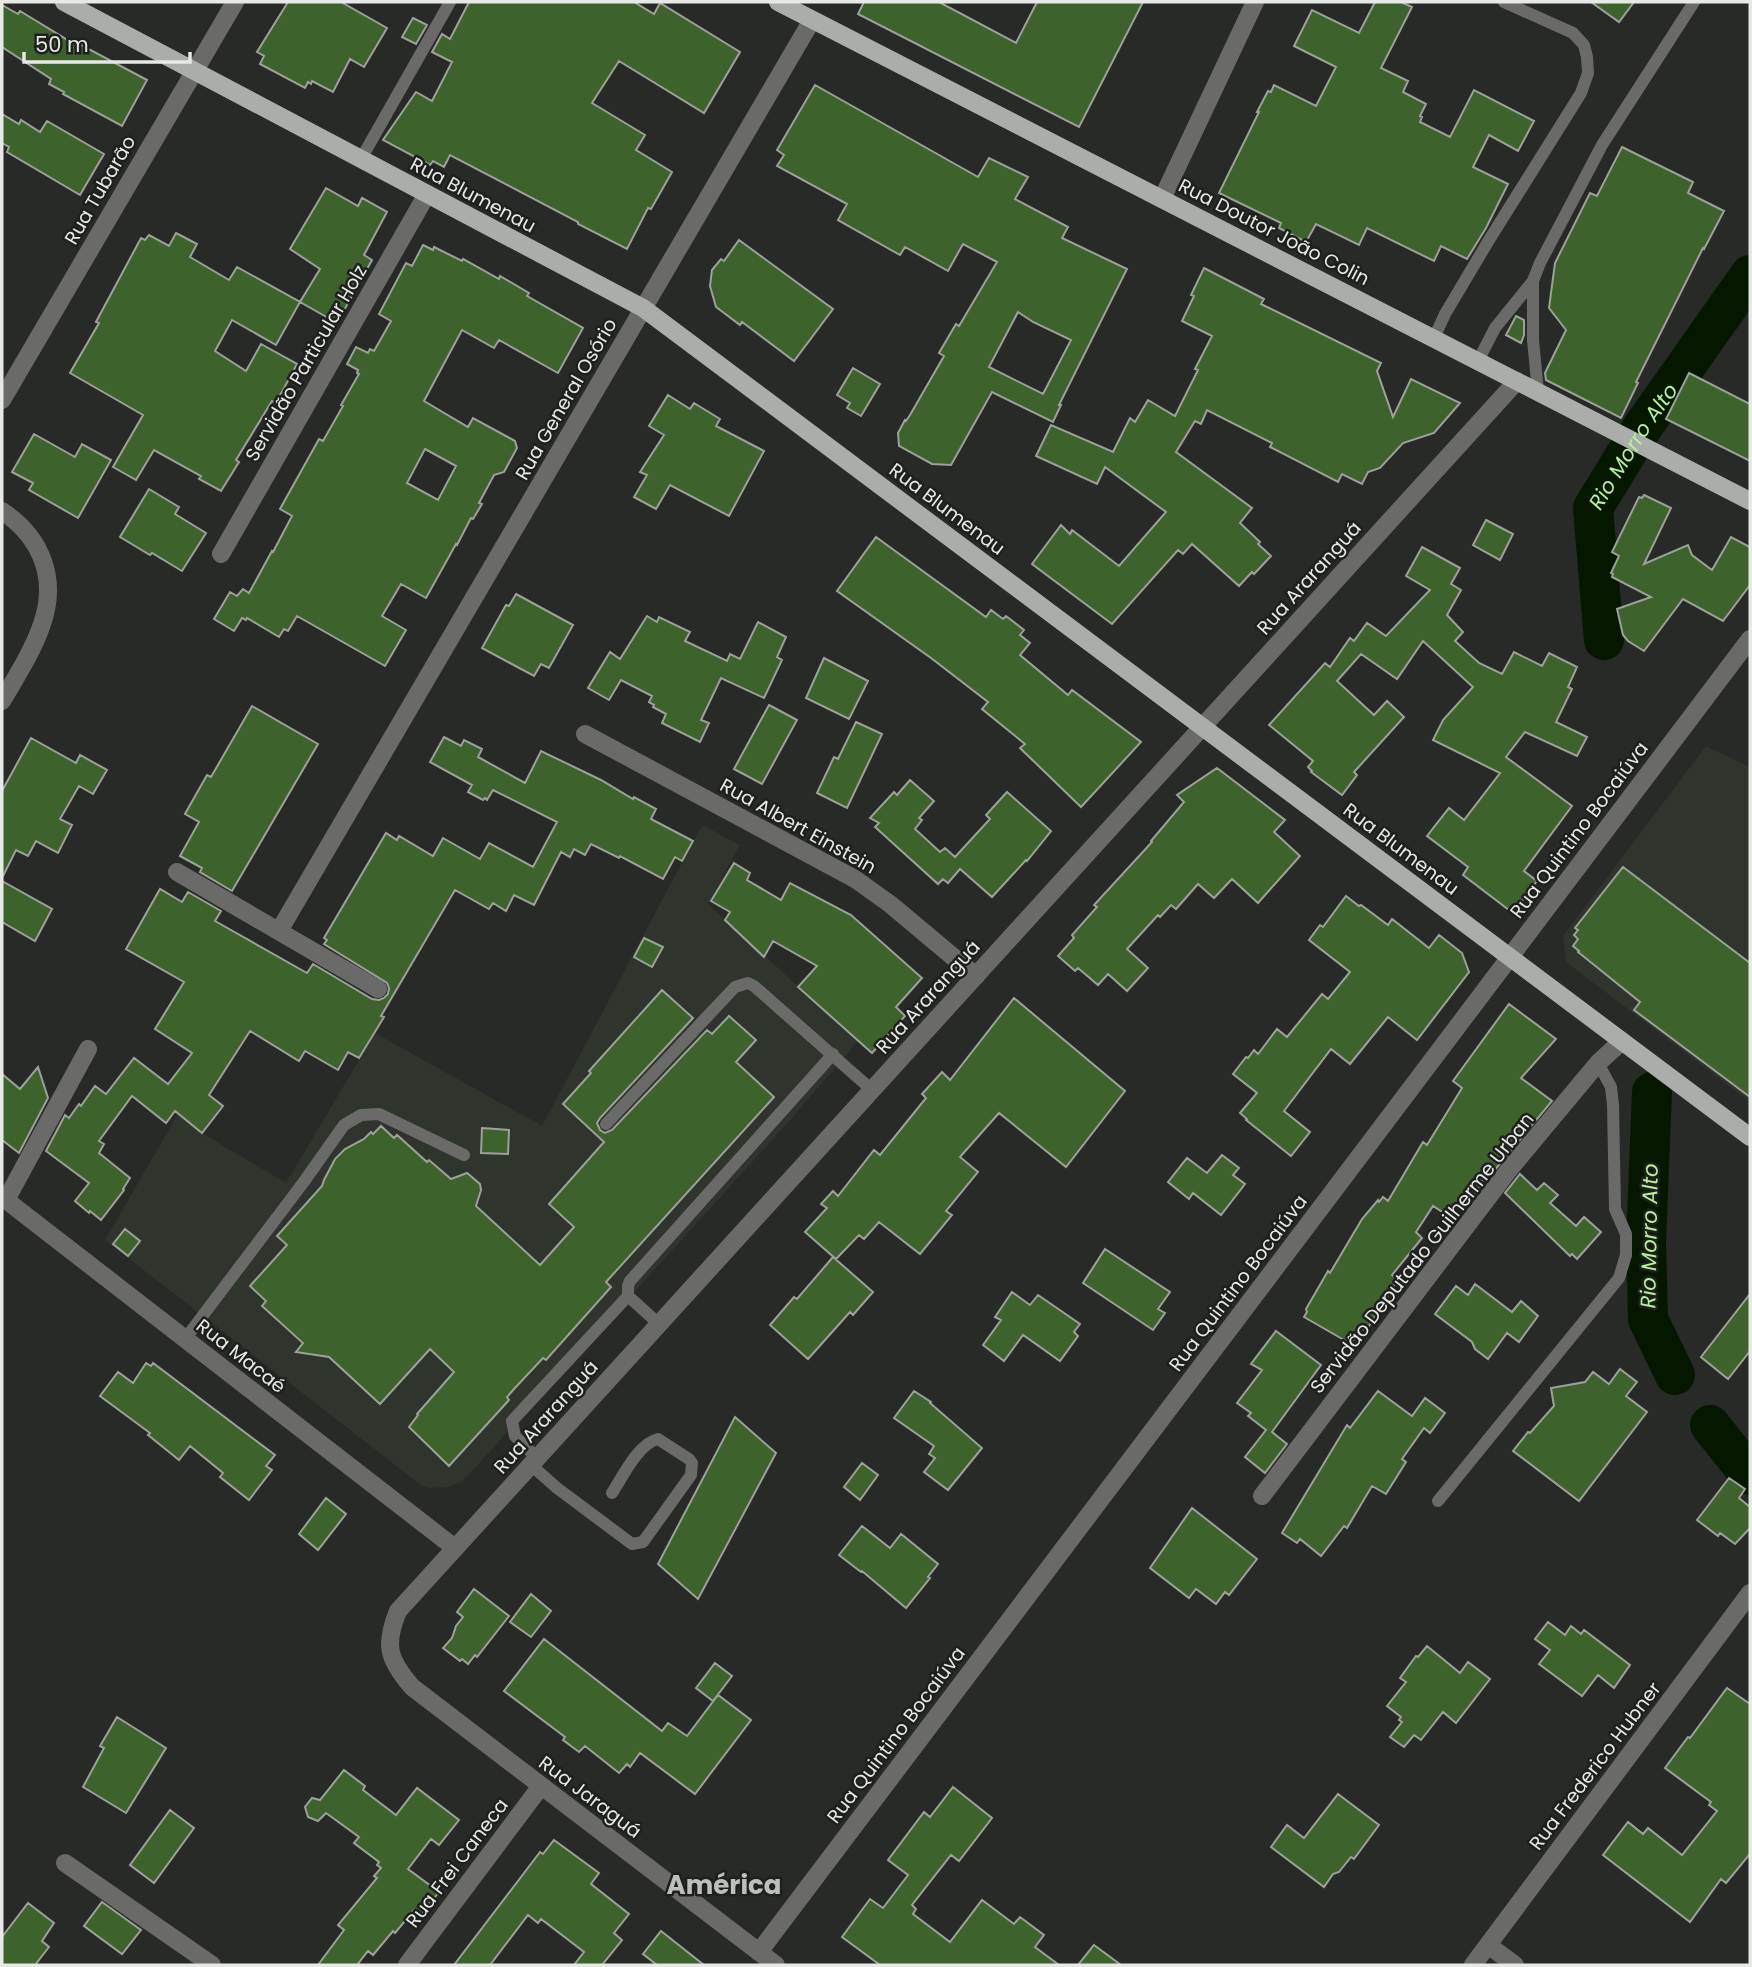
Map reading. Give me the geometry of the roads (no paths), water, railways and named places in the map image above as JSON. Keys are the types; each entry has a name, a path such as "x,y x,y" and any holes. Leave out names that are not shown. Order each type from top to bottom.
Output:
{"main road":[{"name":"Rua Blumenau","path":"64,2 643,309 1750,1137"},
{"name":"Rua Doutor João Colin","path":"778,2 1750,501"}],"street":[{"name":"Rua Tubarão","path":"2,400 235,2"},
{"path":"1162,199 1255,2"},
{"name":"Rua General Osório","path":"279,931 812,19"},
{"name":"Servidão Particular Holz","path":"221,554 427,194"},
{"name":"Rua Araranguá","path":"390,1652 390,1631 398,1611 1517,381"},
{"path":"2,511 14,519 34,541 44,562 49,593 43,624 2,701"},
{"name":"Rua Quintino Bocaiúva","path":"759,1952 1750,639"},
{"name":"Rua Albert Einstein","path":"585,734 855,878 976,976"},
{"path":"177,872 378,989"},
{"name":"Servidão Deputado Guilherme Urban","path":"1262,1496 1508,1171 1598,1063 1622,1041"},
{"path":"4,1199 88,1049"},
{"name":"Rua Macaé","path":"4,1199 454,1548"},
{"name":"Rua Frederico Hubner","path":"1473,1965 1750,1593"},
{"name":"Rua Jaraguá","path":"390,1652 398,1671 412,1687 776,1965"},
{"name":"Rua Frei Caneca","path":"407,1965 541,1786"},
{"path":"65,1863 212,1965"},
{"path":"1488,1945 1515,1965"}],"lane":[{"path":"361,159 450,2"},
{"path":"1434,338 1445,314 1489,240 1581,93 1588,73 1584,45 1573,33 1504,2"},
{"path":"1478,361 1495,328 1533,281 1602,145 1694,2"},
{"path":"1533,281 1533,340 1538,392"},
{"path":"606,1124 735,987 748,983 754,985 872,1090"},
{"path":"612,1493 644,1446 653,1440 658,1439 689,1459 692,1464 691,1475 642,1542 632,1544 557,1488 515,1436 512,1421 628,1296 630,1281 833,1054"},
{"path":"1438,1501 1619,1278 1626,1255 1626,1234 1615,1209 1611,1087 1598,1063"},
{"path":"185,1339 344,1125 361,1115 379,1114 464,1155"},
{"path":"628,1296 659,1324"}],"waterway":[{"name":"Rio Morro Alto","path":"1604,640 1593,508 1642,428 1750,275"},
{"name":"Rio Morro Alto","path":"1652,1092 1646,1242 1648,1319 1675,1375"},
{"name":"Rio Morro Alto","path":"1710,1425 1750,1475"}],"district":[{"name":"América","path":"724,1885"}]}
